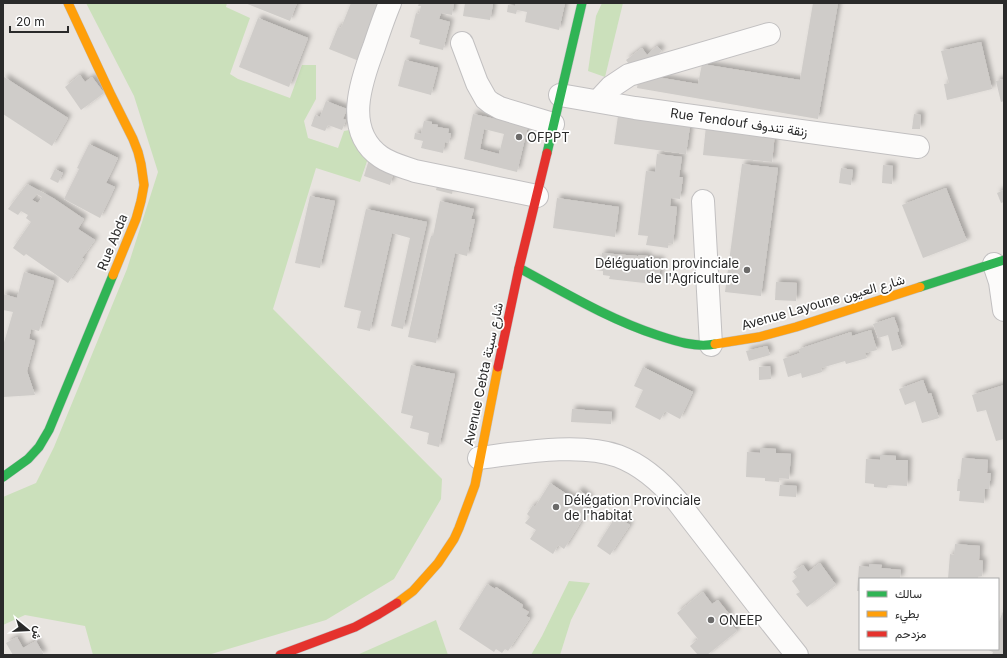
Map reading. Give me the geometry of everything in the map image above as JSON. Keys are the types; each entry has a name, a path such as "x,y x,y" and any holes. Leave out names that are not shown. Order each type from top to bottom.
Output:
{"street":[{"name":"Rue Abda","path":"3,477 28,459 39,447 49,430 136,219 144,185 141,164 133,138 110,93 68,3"},
{"path":"390,3 361,83 359,98 359,121 361,130 368,145 381,157 398,166 537,196"},
{"name":"Avenue Cebta شارع سبتة","path":"280,655 355,627 402,600 438,563 459,528 475,485 519,268 582,3"},
{"path":"598,102 611,86 629,75 769,34"},
{"path":"462,43 477,83 486,99 500,108 553,124"},
{"name":"Rue Tendouf زنقة تندوف","path":"560,95 635,108 918,147"},
{"path":"703,201 711,345"},
{"path":"999,262 1004,310"},
{"name":"Avenue Layoune شارع العيون","path":"519,268 604,314 641,330 674,341 699,345 711,345 752,338 796,327 999,262"},
{"path":"480,458 538,451 599,451 628,460 641,468 668,490 798,655"}],"green space":[{"path":"86,3 227,3 226,7 250,18 230,74 238,79 290,98 302,65 316,65 316,99 304,121 308,138 338,148 344,131 350,130 369,155 360,182 316,168 273,309 442,479 441,499 394,579 326,620 208,655 93,655 85,626 25,615 3,625 3,497 36,483 54,447 127,269 158,172 134,96"},
{"path":"602,3 623,3 605,77 588,71 596,16"},
{"path":"569,581 590,583 571,620 560,655 531,655 542,636"},
{"path":"436,620 448,655 357,655"}],"building":[{"path":"245,3 297,3 290,21"},
{"path":"351,3 378,3 373,16 377,17 359,61 329,49 338,27 341,28"},
{"path":"419,3 454,3 452,15 441,13 439,19 450,22 443,50 419,44 420,40 410,37 416,13 419,14 421,6 418,6"},
{"path":"465,3 493,4 490,20 463,16"},
{"path":"516,3 565,3 559,30 525,22 527,12 517,10 516,14 507,12 508,5 515,6"},
{"path":"813,3 838,3 818,119 637,88 639,74 698,84 702,64 800,80"},
{"path":"258,18 308,38 289,87 239,67"},
{"path":"981,42 992,89 947,100 944,84 949,83 941,51"},
{"path":"657,46 662,51 635,72 626,60 642,48 647,55"},
{"path":"405,60 438,68 431,95 398,86"},
{"path":"80,75 85,82 92,77 104,93 81,110 65,87"},
{"path":"4,77 68,118 52,146 3,114"},
{"path":"1004,79 1004,101 1001,102 996,81"},
{"path":"326,101 347,109 343,119 346,120 342,130 328,125 325,131 311,126 315,115 320,117"},
{"path":"473,114 528,126 517,172 464,159","holes":["484,129 504,134 499,154 480,149"]},
{"path":"914,114 921,115 920,129 912,129"},
{"path":"618,116 690,126 686,154 614,144"},
{"path":"424,121 432,122 432,124 438,125 437,127 449,129 448,133 451,133 449,143 445,142 443,153 421,148 423,141 414,139 415,133 421,134"},
{"path":"706,126 775,133 772,162 703,155"},
{"path":"89,144 118,158 106,183 115,187 100,218 64,199 79,169 77,168"},
{"path":"657,154 682,157 679,177 683,177 680,199 671,198 670,206 677,207 673,244 668,243 668,248 646,245 648,236 638,235 646,171 655,172"},
{"path":"369,160 395,168 390,185 364,176"},
{"path":"742,164 778,168 761,296 725,292"},
{"path":"883,165 893,166 892,184 882,183"},
{"path":"841,168 853,170 851,185 839,183"},
{"path":"55,169 63,173 58,183 50,179"},
{"path":"439,178 455,182 452,194 436,190"},
{"path":"27,184 53,198 84,219 78,229 95,240 82,258 84,259 68,283 26,254 24,256 13,248 31,222 26,218 28,215 21,211 18,215 8,209","holes":["37,194 42,197 38,203 32,200"]},
{"path":"946,188 967,241 923,258 902,205"},
{"path":"1004,190 1004,202 1001,203 997,193"},
{"path":"310,196 335,201 320,268 295,263"},
{"path":"557,198 619,207 615,237 553,228"},
{"path":"440,201 474,209 471,219 475,219 467,256 455,253 436,343 408,337 428,247 431,236 433,236"},
{"path":"366,209 427,222 403,329 391,326 410,238 392,233 370,331 357,328 361,311 344,307"},
{"path":"602,253 648,256 648,259 661,260 659,282 654,282 653,284 609,279 610,276 603,275 603,271 596,270 597,259 601,260"},
{"path":"24,272 54,281 39,331 31,329 29,339 35,341 27,371 35,395 3,397 3,346 13,312 3,310 3,294 17,298"},
{"path":"776,282 797,283 796,301 775,300"},
{"path":"894,317 899,331 897,332 902,348 892,351 888,335 878,338 873,324"},
{"path":"871,330 877,350 865,353 867,358 846,364 845,361 821,368 822,372 802,378 801,373 788,377 783,359 800,353 799,349 851,332 852,336"},
{"path":"767,346 770,355 749,361 746,351"},
{"path":"411,365 455,374 439,447 427,444 429,433 410,428 413,416 401,413"},
{"path":"770,366 771,379 759,380 759,367"},
{"path":"643,367 693,392 680,419 665,411 660,420 635,407 643,390 634,386"},
{"path":"923,380 928,394 931,393 939,418 922,423 915,401 905,405 899,389"},
{"path":"1004,385 1004,439 996,441 986,410 977,412 972,395"},
{"path":"572,409 612,412 611,424 571,422"},
{"path":"760,448 776,449 776,453 791,454 789,479 779,478 779,482 765,481 765,478 746,477 747,452 760,453"},
{"path":"880,455 896,456 896,460 908,460 907,486 888,485 887,488 874,487 874,484 865,483 866,459 880,460"},
{"path":"962,458 988,460 987,473 991,473 989,489 985,489 984,503 959,501 960,491 957,491"},
{"path":"550,483 574,499 579,490 590,498 585,507 589,509 564,549 558,545 553,554 530,539 536,530 525,523 530,517 527,514 533,505 535,507"},
{"path":"780,485 797,486 796,497 779,496"},
{"path":"616,516 630,525 610,555 597,546"},
{"path":"955,544 980,546 979,560 983,561 982,576 978,576 978,578 948,578 950,554 954,555"},
{"path":"820,563 836,585 807,607 796,594 800,592 792,581 797,577 793,572 803,565 808,572"},
{"path":"869,564 882,565 881,568 901,570 900,578 859,578 859,591 857,591 859,566 869,567"},
{"path":"487,584 495,589 496,587 523,605 522,608 529,612 526,616 530,618 508,651 505,649 502,653 496,649 494,652 459,629"},
{"path":"703,592 712,604 718,600 730,615 727,618 737,631 707,655 698,655 690,646 698,639 677,613"},
{"path":"1004,609 1004,655 992,655 993,652 988,650 999,650 999,622"},
{"path":"17,637 23,648 36,641 44,655 13,655 6,643"}],"traffic: fast":[{"path":"547,153 582,3"},
{"path":"920,287 1004,260"},
{"path":"519,268 586,304 639,329 678,342 700,345 715,344"},
{"path":"3,477 28,459 39,447 49,430 113,275"}],"traffic: slow":[{"path":"68,3 133,139 141,164 144,185 141,201 136,219 113,275"},
{"path":"715,344 759,337 796,327 920,287"},
{"path":"397,603 413,591 438,563 454,539 459,528 475,485 498,367"}],"traffic: jam":[{"path":"498,367 519,268 547,153"},
{"path":"280,655 355,627 397,603"}],"place":[{"name":"OFPPT","path":"519,137"},
{"name":"Déléguation provinciale de l'Agriculture","path":"747,270"},
{"name":"Délégation Provinciale de l'habitat","path":"556,507"},
{"name":"ONEEP","path":"711,620"}]}
